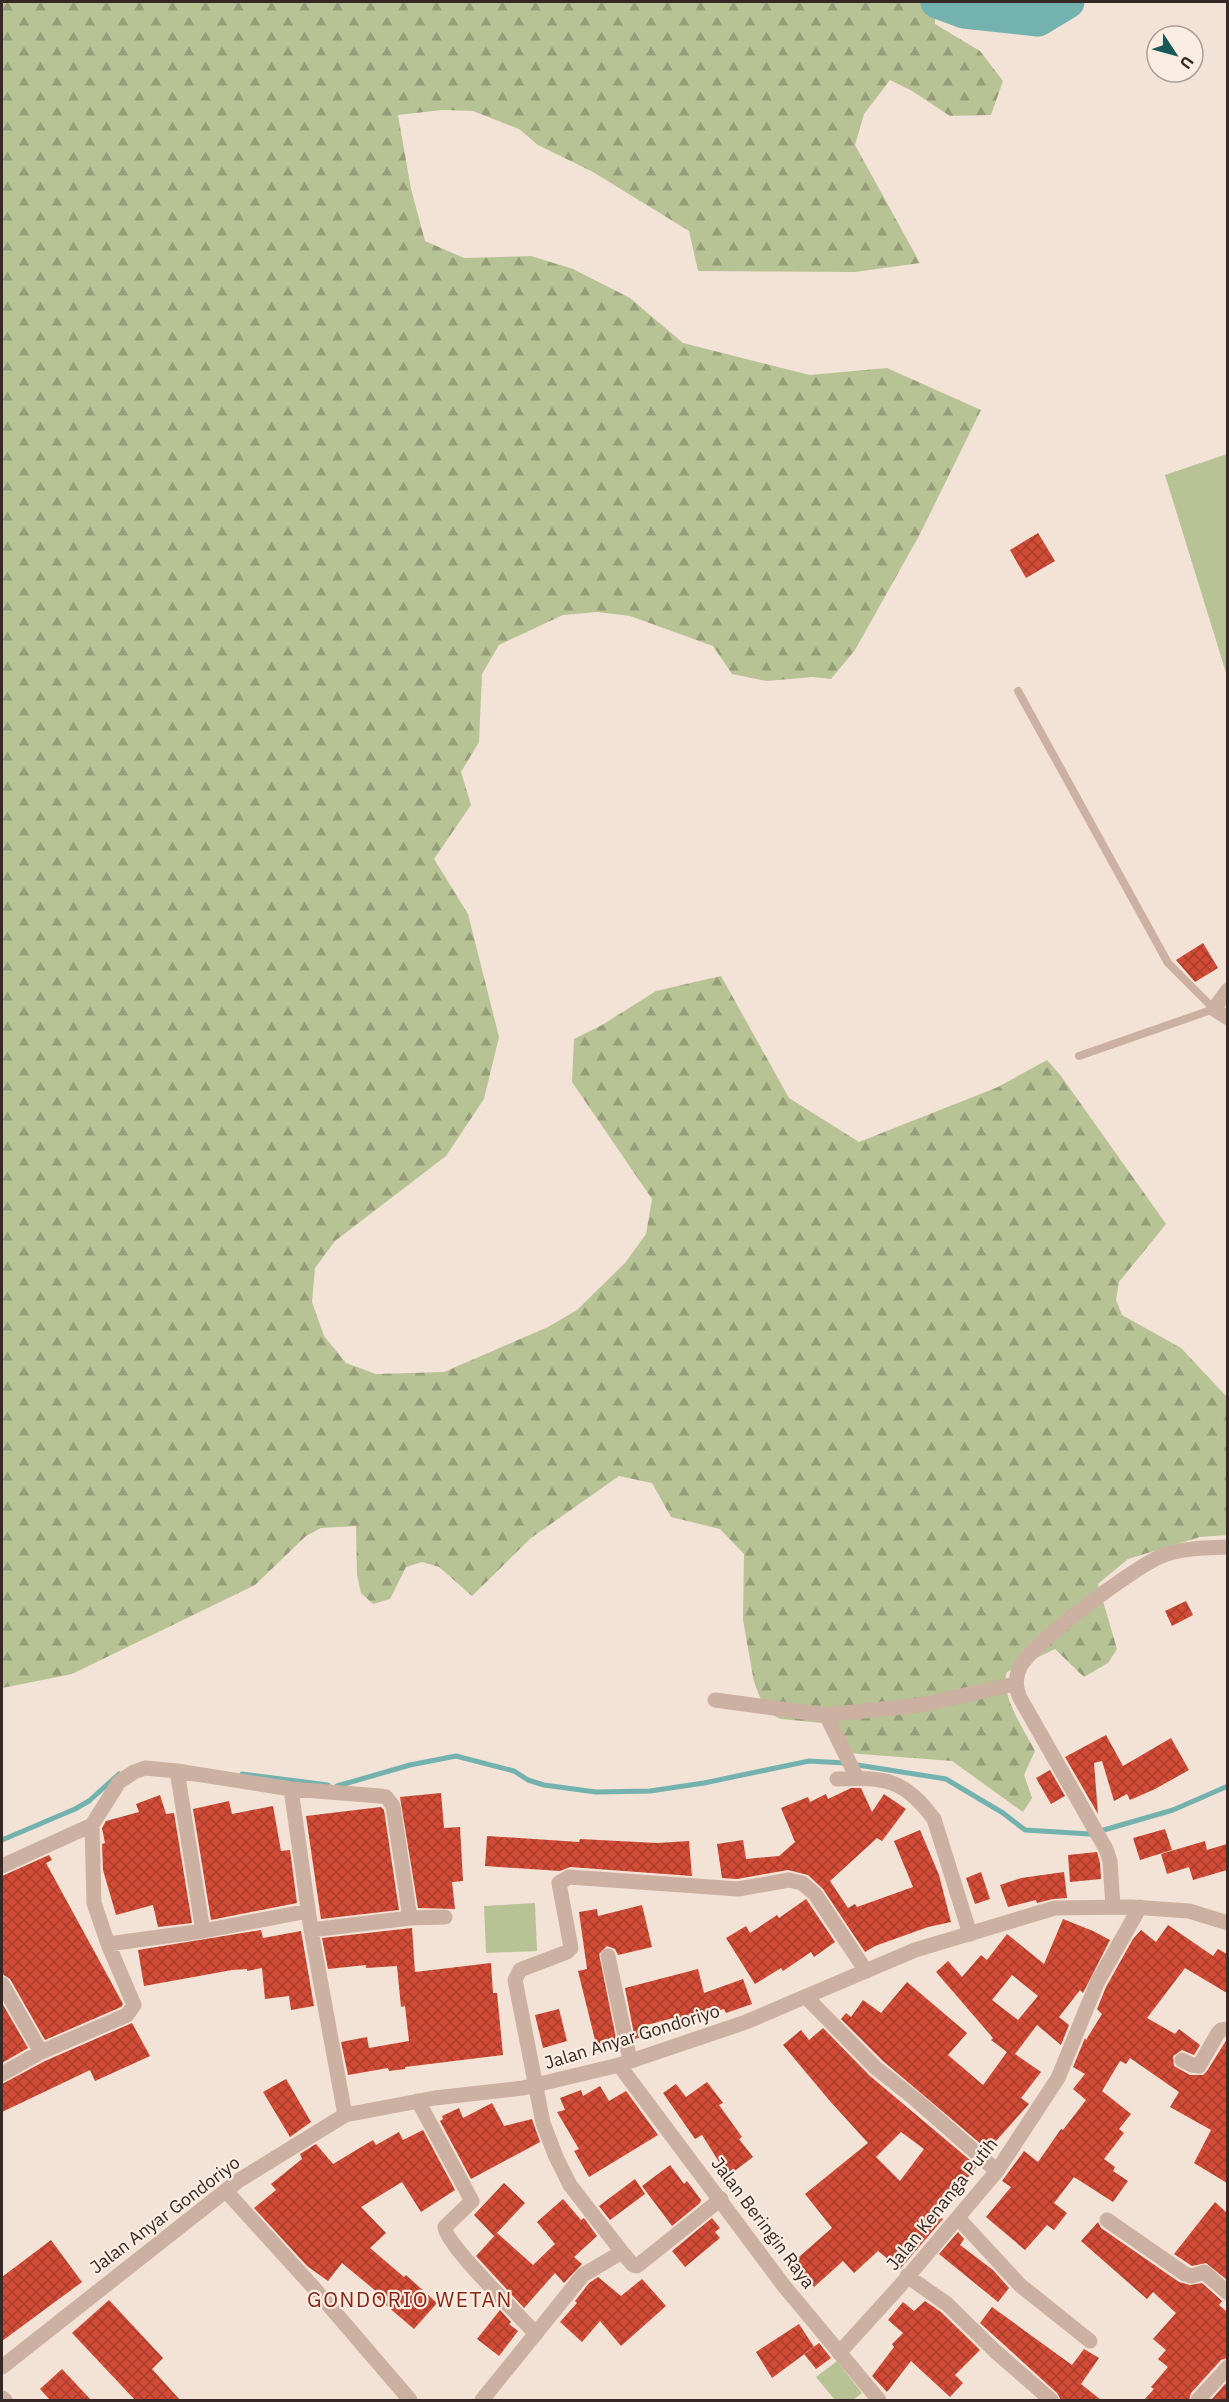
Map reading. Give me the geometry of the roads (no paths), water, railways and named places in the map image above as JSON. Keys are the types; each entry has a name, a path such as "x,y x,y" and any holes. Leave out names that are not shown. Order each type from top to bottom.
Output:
{"street":[{"path":"1227,990 1214,1009 1227,1018"},
{"path":"1113,1907 1110,1861 1106,1849 1020,1698 1015,1683 1020,1666 1036,1647 1138,1569 1163,1555 1227,1546"},
{"path":"715,1700 826,1715 920,1705 1015,1683"},
{"path":"826,1715 856,1774"},
{"path":"2,1866 92,1825 119,1782 134,1772 145,1768 177,1771 291,1789 380,1797 391,1801 410,1918"},
{"path":"177,1771 203,1931"},
{"path":"837,1779 856,1774 884,1779 911,1792 934,1819 970,1934"},
{"path":"291,1789 308,1911 345,2115"},
{"path":"2,2074 40,2052 127,2015 131,2011 133,2002 108,1944 94,1903 92,1825"},
{"path":"721,2199 642,2265 633,2265 570,2185 543,2123 515,1980 520,1970 567,1952 571,1948 559,1883 569,1877 738,1889 789,1880 802,1883 815,1894 866,1971"},
{"name":"Jalan Anyar Gondoriyo","path":"2,2367 225,2191 325,2125 345,2115 418,2101 535,2085 625,2062 746,2022 915,1950 1055,1908 1140,1907 1189,1911 1227,1923"},
{"name":"Jalan Kenanga Putih","path":"839,2353 997,2171 1058,2078 1097,1983 1140,1907"},
{"path":"108,1944 203,1931 308,1911"},
{"path":"311,1929 410,1918 446,1917"},
{"path":"608,1956 625,2062"},
{"path":"2,1984 40,2052"},
{"path":"806,1997 876,2068 997,2171"},
{"path":"1182,2060 1199,2066 1218,2033 1227,2029"},
{"name":"Jalan Beringin Raya","path":"625,2062 784,2286 879,2400"},
{"path":"418,2101 472,2201 445,2227 445,2232 461,2254 536,2334"},
{"path":"225,2191 314,2288 410,2400"},
{"path":"958,2218 1020,2285 1090,2341"},
{"path":"1107,2220 1185,2274 1192,2276 1204,2272 1227,2293"},
{"path":"482,2400 583,2275 622,2252"},
{"path":"907,2276 947,2304 995,2351 1051,2400"},
{"path":"1198,2400 1227,2367"}],"lane":[{"path":"1018,692 1168,963 1214,1009 1079,1056"}],"waterway":[{"path":"937,2 964,12 1038,20 1068,2"},
{"path":"337,1786 410,1765 456,1756 514,1771 528,1780 544,1785 596,1792 650,1791 704,1783 809,1761 845,1763 946,1779 1003,1813 1025,1830 1090,1834 1173,1810 1228,1786"},
{"path":"2,1840 75,1809 89,1801 119,1774"},
{"path":"242,1774 328,1785"}],"district":[{"name":"GONDORIO WETAN","path":"410,2300"}]}
